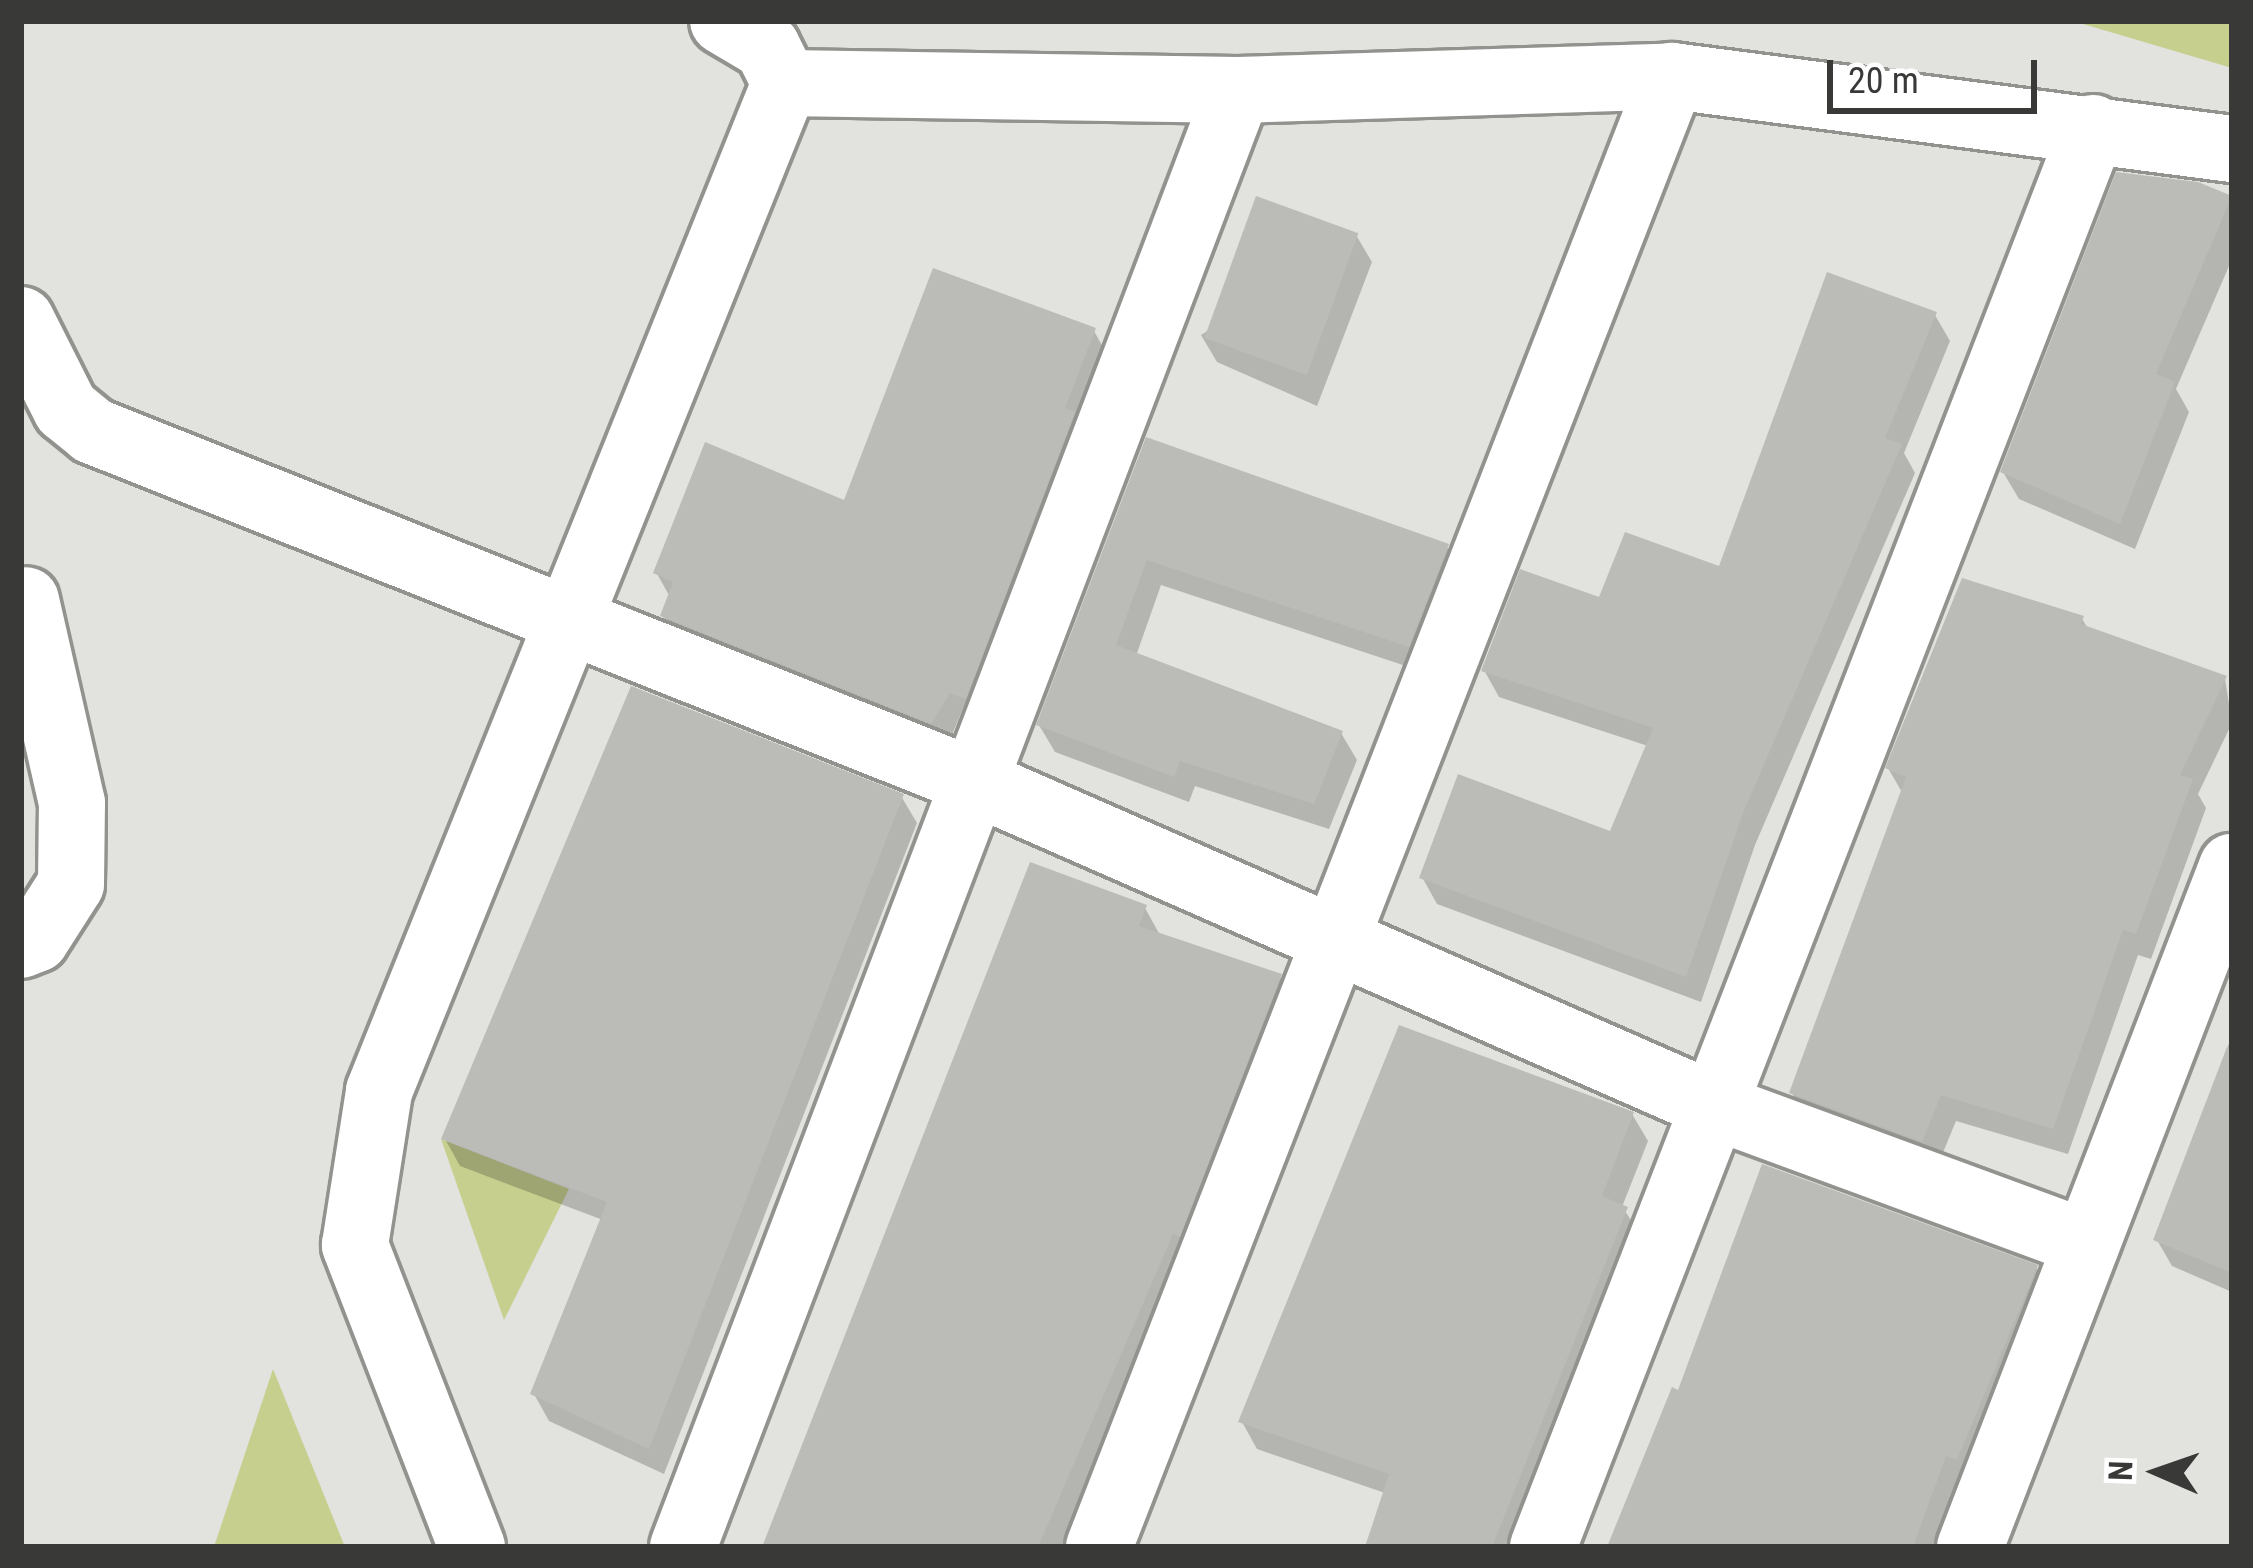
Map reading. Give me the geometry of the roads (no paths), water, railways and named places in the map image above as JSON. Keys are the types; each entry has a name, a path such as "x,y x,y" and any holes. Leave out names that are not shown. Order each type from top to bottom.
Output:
{"street":[{"path":"472,1547 355,1245 379,1090 575,618 785,83 767,47 723,21"},
{"path":"785,83 1238,90 1672,76 2232,149"},
{"path":"1100,1547 1672,76"},
{"path":"683,1547 1238,90"},
{"path":"1544,1547 2093,128"},
{"path":"21,320 66,409 94,431 575,618 975,782 1714,1106 2087,1244"},
{"path":"21,945 36,939 70,884 72,803 26,600"},
{"path":"1970,1547 2232,867"}]}
